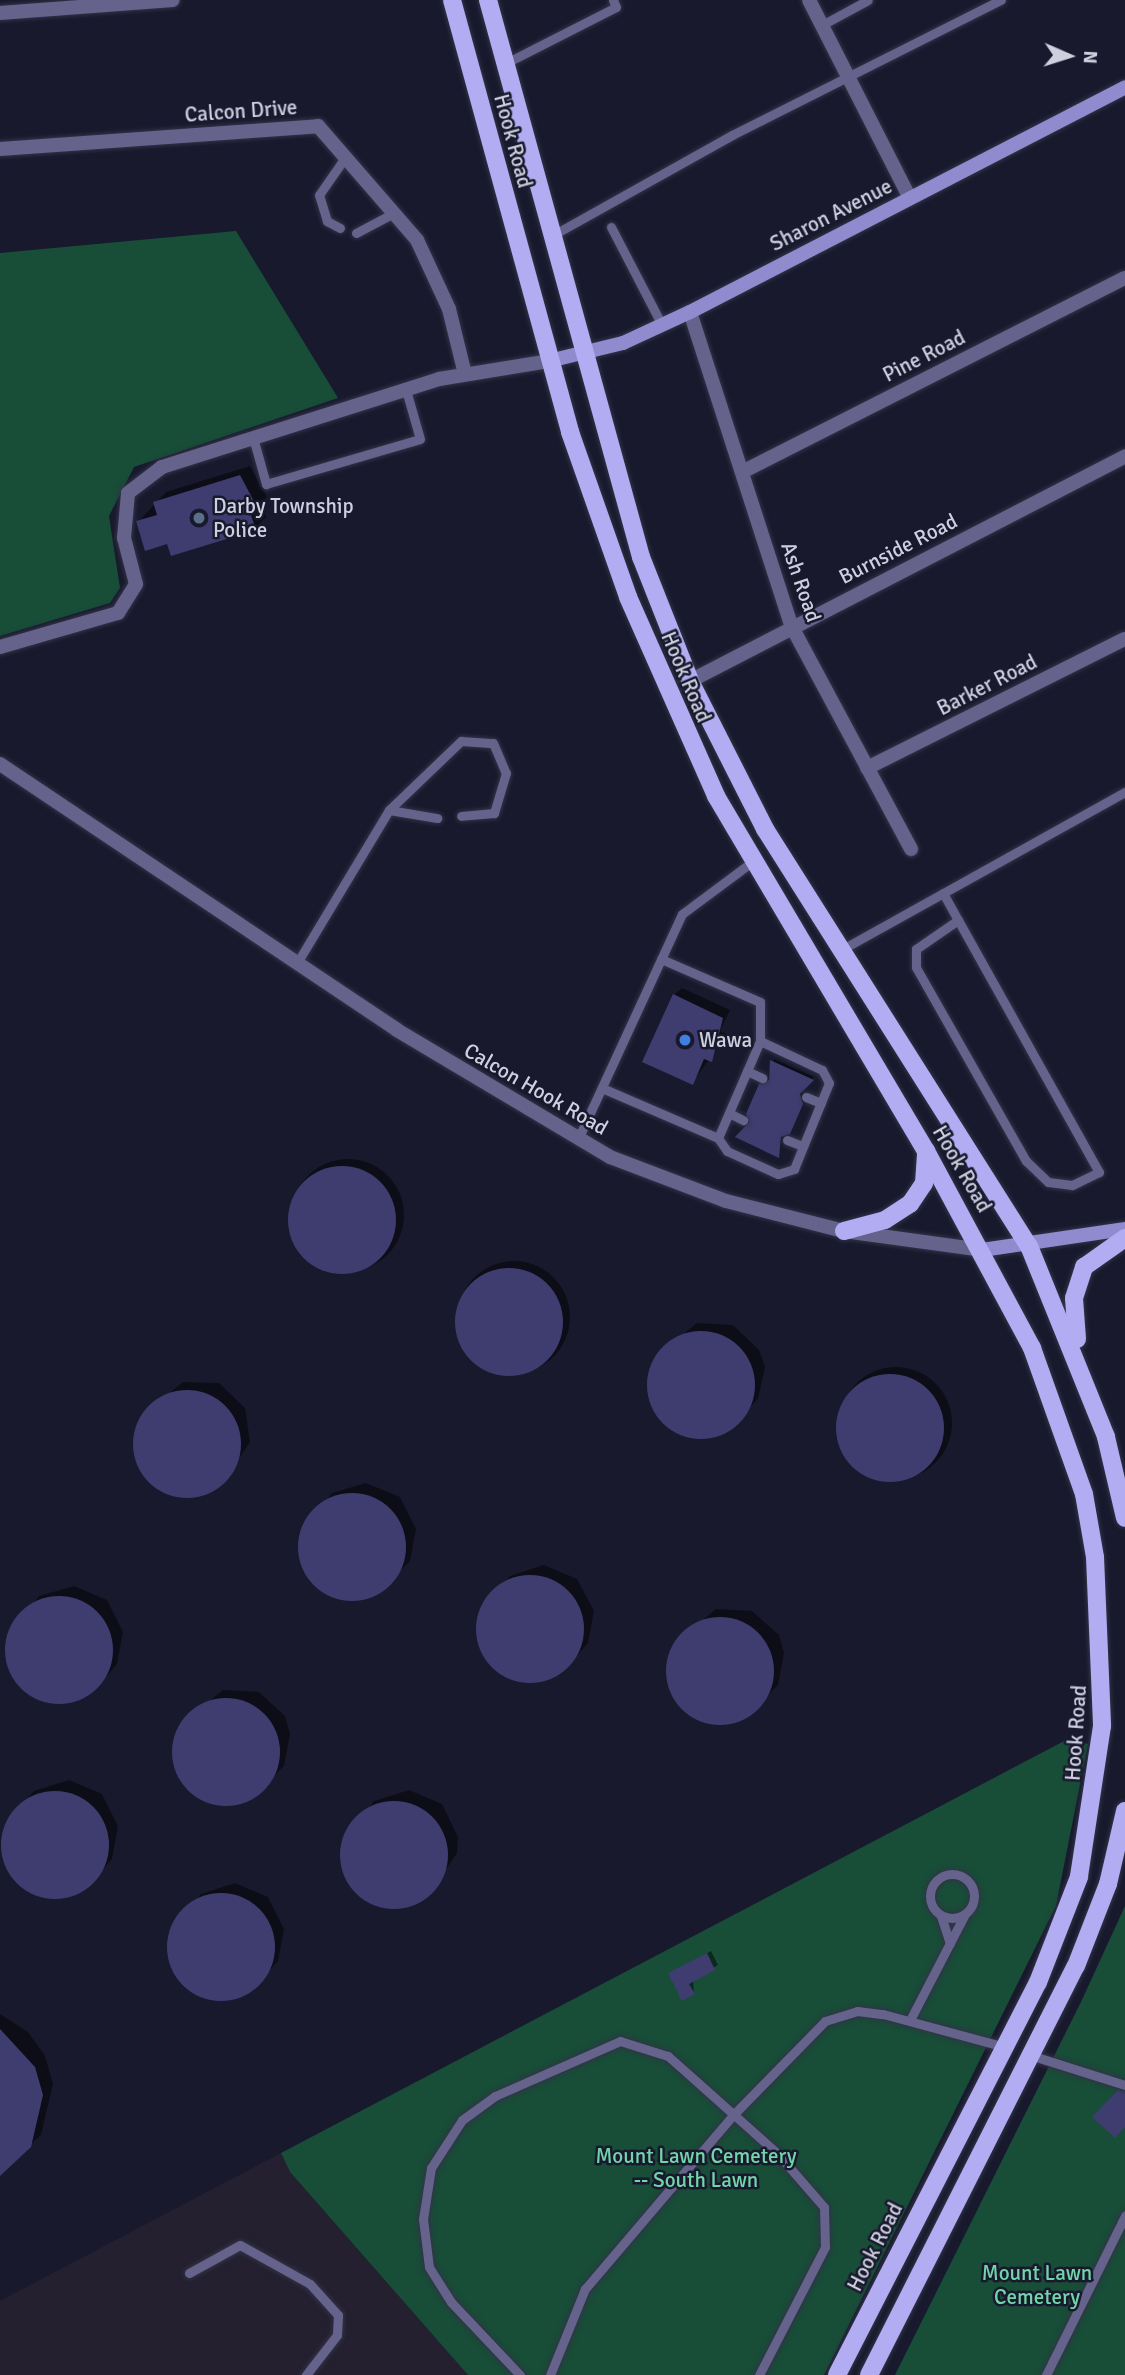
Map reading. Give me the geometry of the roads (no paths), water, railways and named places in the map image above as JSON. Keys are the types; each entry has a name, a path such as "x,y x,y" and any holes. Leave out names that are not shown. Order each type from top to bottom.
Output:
{"main road":[{"name":"Hook Road","path":"452,0 549,361 628,597 687,737 753,861 926,1151 982,1250 1032,1348 1071,1454 1095,1557 1102,1633 1102,1726 1079,1877 1060,1932 1005,2047 837,2375"},
{"name":"Hook Road","path":"488,0 588,353 640,557 690,681 738,782 839,951 1028,1246 1088,1387 1121,1482 1125,1518"},
{"path":"844,1231 885,1220 910,1204 924,1183 926,1151"},
{"path":"1088,1387 1076,1333 1077,1285 1100,1251 1125,1238"},
{"path":"869,2375 1090,1931 1123,1828 1125,1811"}],"street":[{"path":"0,13 173,0"},
{"path":"809,0 910,198"},
{"name":"Sharon Avenue","path":"549,361 588,353 663,325 1125,87"},
{"name":"Calcon Drive","path":"0,149 318,126 390,215 417,240 449,309 465,373"},
{"name":"Pine Road","path":"742,472 1125,278"},
{"name":"Ash Road","path":"690,312 792,627 911,849"},
{"path":"0,647 118,613 136,584 124,538 128,493 162,467 254,441 465,373 549,361"},
{"name":"Burnside Road","path":"690,681 1125,456"},
{"name":"Barker Road","path":"867,768 1125,639"},
{"name":"Calcon Hook Road","path":"0,764 297,963 578,1139 726,1201 844,1231 982,1250 1028,1246 1125,1229"}],"lane":[{"path":"506,63 616,7 613,0"},
{"path":"822,25 868,0"},
{"path":"555,234 732,135 850,79 1001,0"},
{"path":"340,228 327,221 319,195 344,159"},
{"path":"356,233 390,215"},
{"path":"611,227 663,325"},
{"path":"254,441 266,484 421,439 406,390"},
{"path":"297,963 389,810 461,741 493,743 506,774 494,813 461,816"},
{"path":"839,951 1125,792"},
{"path":"389,810 437,818"},
{"path":"578,1139 682,914 697,897 753,861"},
{"path":"943,893 958,920 1098,1172 1072,1185 1048,1182 1026,1161 916,967 916,949 958,920"},
{"path":"661,959 760,1002 760,1041 718,1138"},
{"path":"602,1088 718,1138 727,1151 778,1174 794,1168 829,1083 822,1070 760,1041"},
{"path":"747,1072 762,1078"},
{"path":"806,1097 821,1103"},
{"path":"729,1113 743,1120"},
{"path":"787,1140 803,1146"},
{"path":"910,2020 950,1944 965,1914 973,1888 950,1873 929,1893 941,1916 950,1944"},
{"path":"941,1916 965,1914"},
{"path":"550,2375 584,2289 734,2114 825,2021 857,2011 910,2020 1005,2047"},
{"path":"520,2375 451,2302 429,2267 423,2219 431,2168 462,2120 495,2096 620,2041 668,2056 819,2195 827,2222 825,2247 759,2375"},
{"path":"1030,2055 1125,2085"},
{"path":"1046,2375 1125,2216"},
{"path":"190,2273 240,2245 310,2284 331,2303 338,2325 327,2353 306,2375"}],"place":[{"name":"Darby Township Police","path":"199,518"},
{"name":"Wawa","path":"685,1040"}],"park label":[{"name":"Mount Lawn Cemetery -- South Lawn","path":"696,2168"},
{"name":"Mount Lawn Cemetery","path":"1037,2285"}]}
